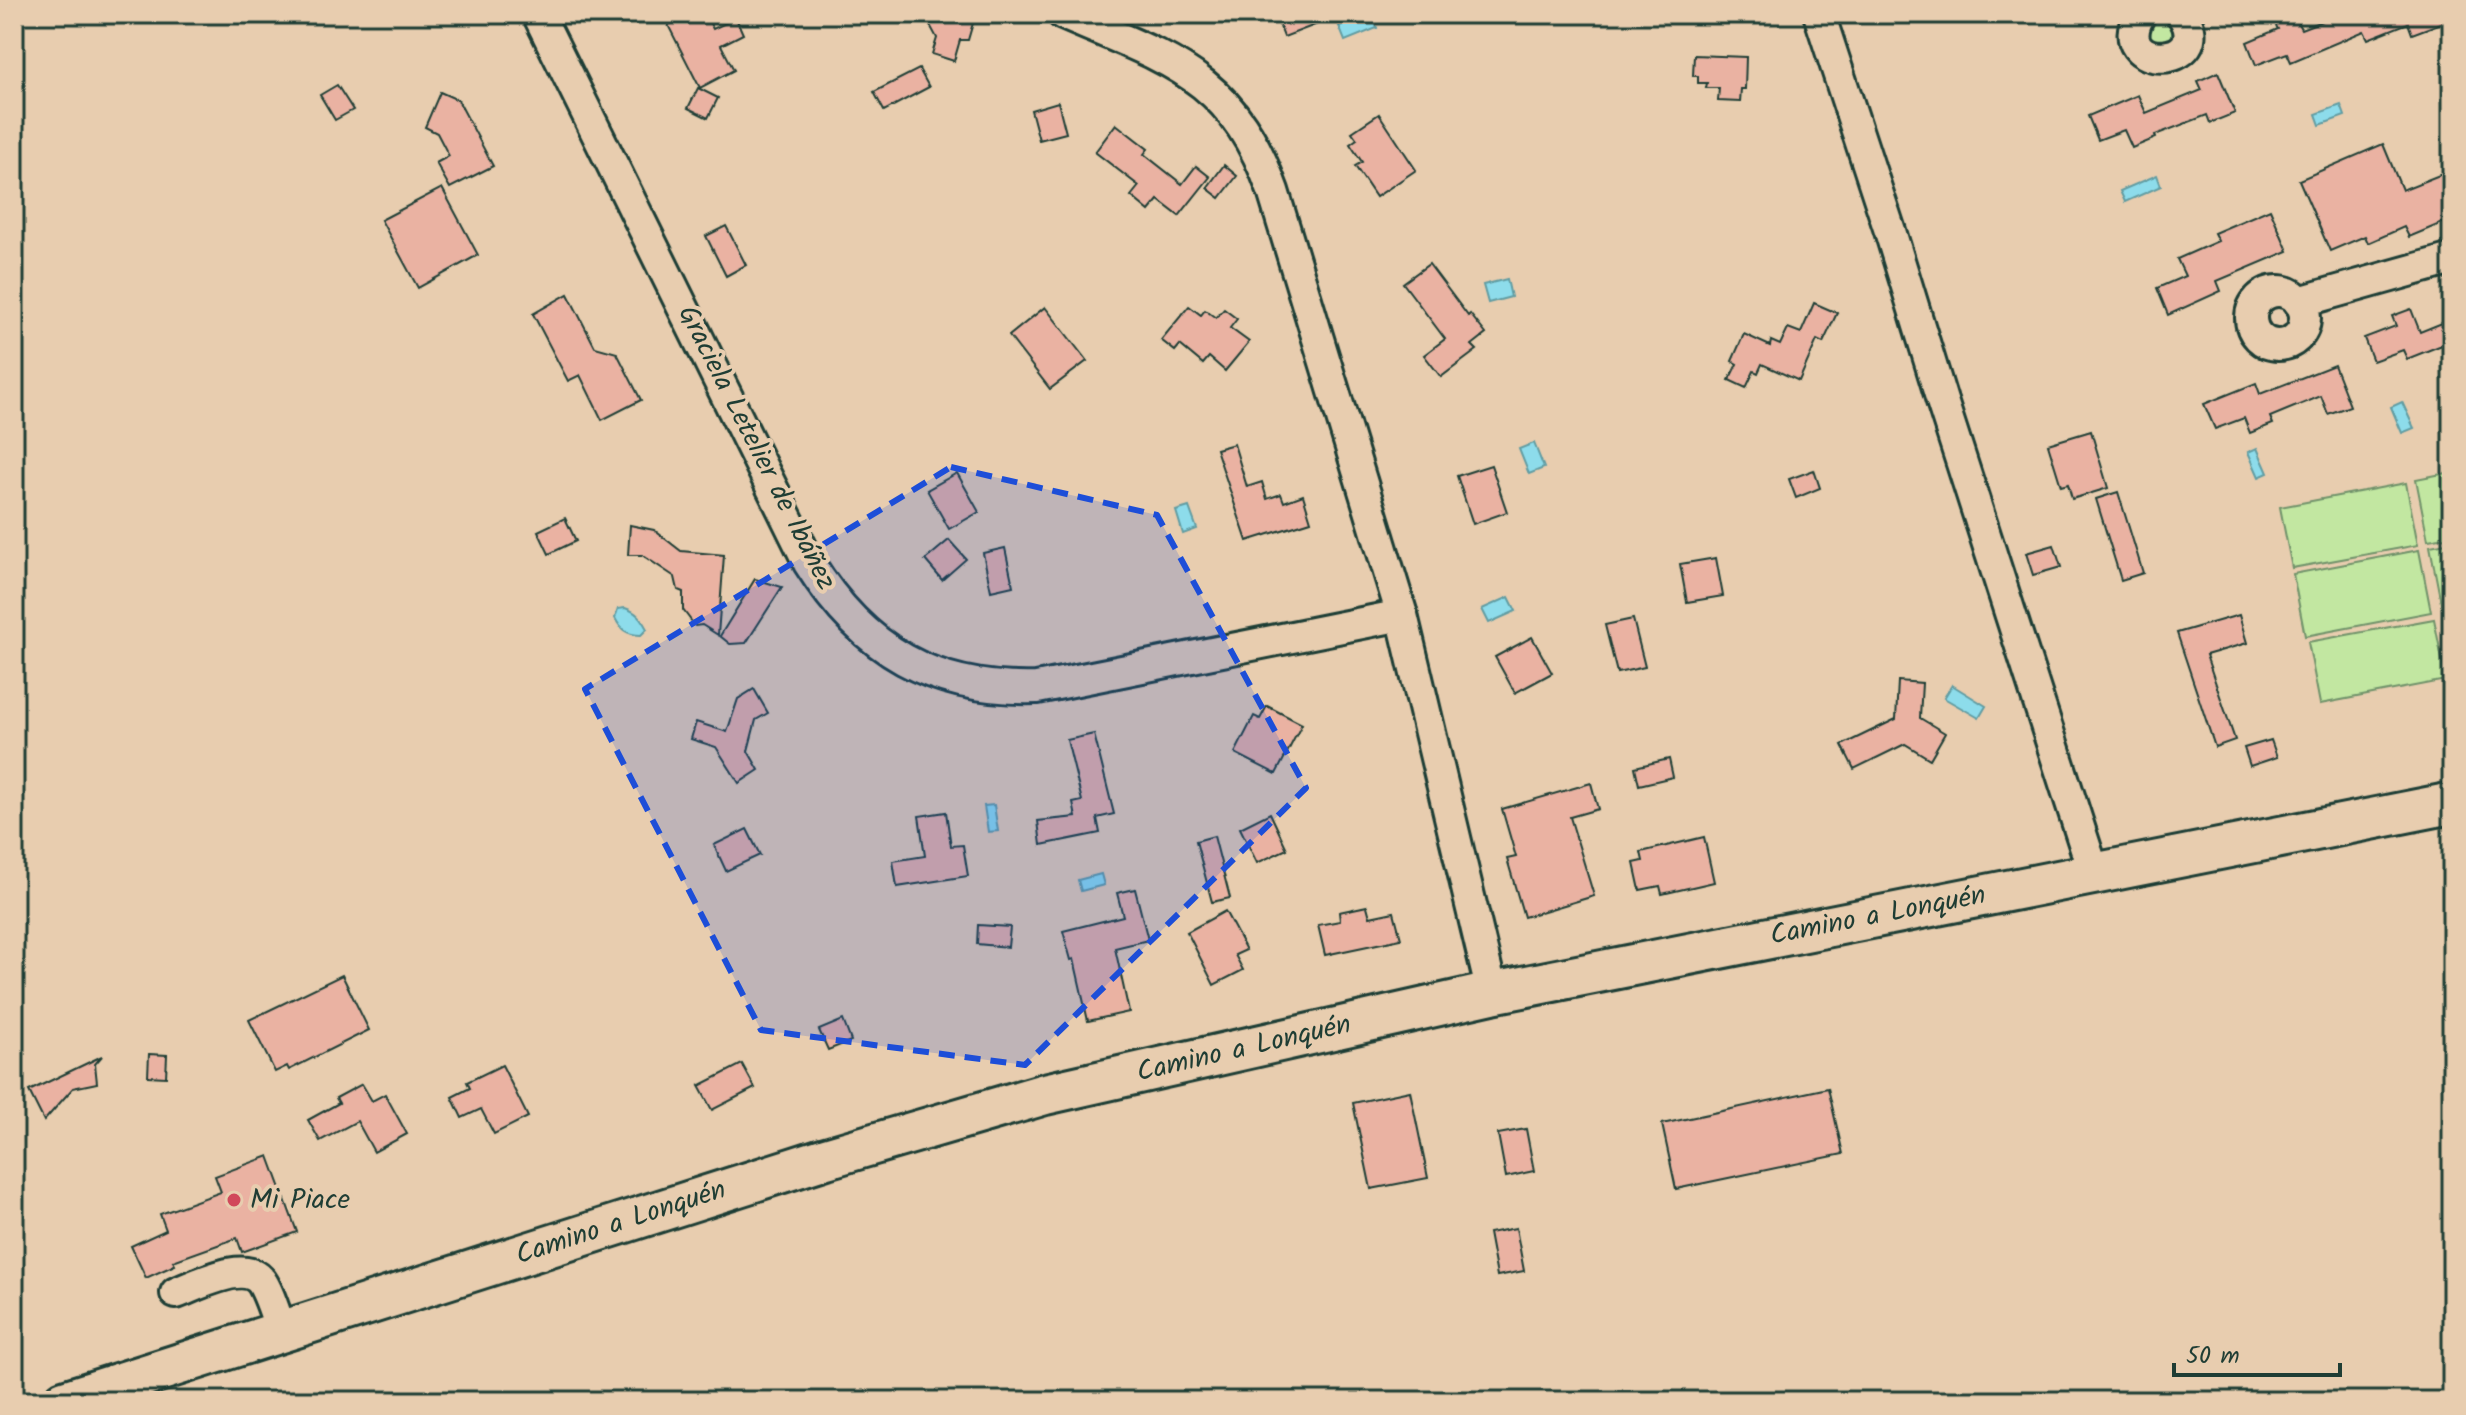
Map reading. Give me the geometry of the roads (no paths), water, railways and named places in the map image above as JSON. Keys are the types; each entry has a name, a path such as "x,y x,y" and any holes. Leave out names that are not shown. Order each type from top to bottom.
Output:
{"main road":[{"name":"Camino a Lonquén","path":"64,1401 826,1158 1045,1094 1492,993 2452,803"}],"street":[{"name":"Graciela Letelier de Ibáñez","path":"538,14 809,563 834,600 875,642 897,656 945,677 991,687 1037,688 1402,615"},
{"path":"1063,14 1186,70 1218,96 1253,143 1273,191 1402,615 1492,993"},
{"path":"1819,14 2094,874"},
{"path":"2140,14 2134,29 2135,38 2139,47 2153,57 2171,57 2185,45 2188,16"},
{"path":"2299,302 2452,259"},
{"path":"176,1293 234,1272 250,1273 263,1283 281,1331"}],"water":[{"path":"1372,14 1377,28 1345,41 1339,26"},
{"path":"2341,105 2345,116 2320,125 2316,114"},
{"path":"2157,175 2161,186 2125,202 2120,191"},
{"path":"1507,279 1511,297 1488,303 1483,285"},
{"path":"2402,402 2414,428 2402,433 2391,407"},
{"path":"1534,443 1544,468 1529,474 1519,449"},
{"path":"2257,448 2268,473 2259,477 2248,452"},
{"path":"1189,507 1197,529 1183,534 1176,511"},
{"path":"1509,597 1516,611 1489,623 1482,609"},
{"path":"625,608 636,614 645,625 647,629 641,635 628,633 617,622 618,609"},
{"path":"1952,685 1986,706 1979,718 1944,698"},
{"path":"994,805 998,831 988,832 984,806"},
{"path":"1101,874 1104,885 1081,891 1078,880"}],"place":[{"name":"Mi Piace","path":"234,1200"}]}
